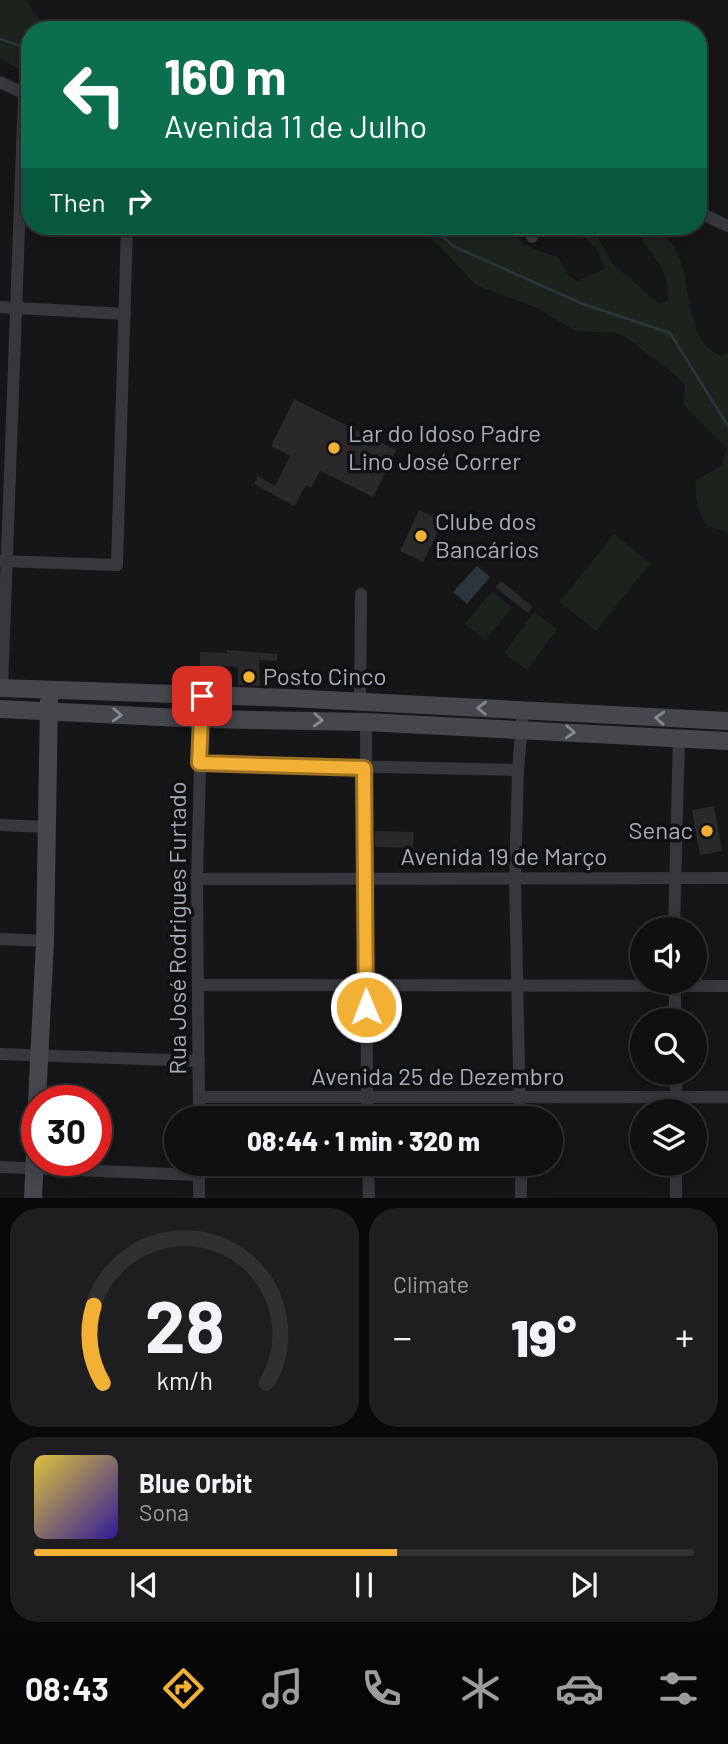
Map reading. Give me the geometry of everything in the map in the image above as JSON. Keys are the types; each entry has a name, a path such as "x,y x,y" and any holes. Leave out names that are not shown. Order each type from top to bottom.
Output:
{"main road":[{"path":"1,688 289,698 728,721"},
{"path":"38,1085 45,941 50,691"},
{"path":"288,718 289,698"},
{"path":"0,709 201,719 288,718 728,741"},
{"path":"33,1176 33,1198"}],"street":[{"path":"0,82 21,92"},
{"path":"1,688 3,561 21,202"},
{"path":"707,216 728,226"},
{"path":"3,561 117,565 127,235"},
{"path":"0,307 124,314"},
{"path":"360,702 361,594"},
{"name":"Rua José Rodrigues Furtado","path":"199,1106 197,879 202,696"},
{"path":"519,1106 515,878 518,770 523,709"},
{"path":"366,722 364,768 367,1106"},
{"path":"674,917 679,738"},
{"path":"199,763 518,770"},
{"path":"0,825 47,827"},
{"name":"Avenida 19 de Março","path":"197,879 728,878"},
{"path":"0,939 45,941"},
{"path":"199,985 630,985"},
{"path":"707,985 728,986"},
{"path":"0,1054 199,1061"},
{"path":"676,1085 676,1097"},
{"name":"Avenida 25 de Dezembro","path":"199,1097 367,1100 728,1097"},
{"path":"0,1167 21,1168"},
{"path":"112,1169 164,1170"},
{"path":"199,1176 199,1198"},
{"path":"368,1176 369,1198"},
{"path":"521,1176 521,1198"},
{"path":"676,1176 676,1198"}],"shaded area":[{"path":"0,0 26,0 34,13 43,21 21,21 21,71 0,58"},
{"path":"429,235 517,235 525,244 558,257 568,275 577,281 605,269 598,251 583,235 597,235 612,263 659,304 668,300 664,272 640,236 665,237 676,250 696,328 706,345 721,356 728,353 728,533 709,526 704,521 698,504 696,485 696,480 722,466 727,448 684,405 685,385 679,378 626,337 615,333 576,331 535,307 476,285"},
{"path":"614,534 650,563 596,631 560,602"},
{"path":"477,566 490,577 467,604 453,592"},
{"path":"492,591 512,608 485,640 465,624"},
{"path":"534,612 557,629 527,670 504,653"}],"building":[{"name":"Lar do Idoso Padre Lino José Correr","path":"294,399 396,450 373,497 320,471 311,488 306,485 294,506 254,484 258,476 275,486 290,456 271,446"},
{"name":"Clube dos Bancários","path":"419,510 443,521 423,562 400,551"},
{"path":"501,581 533,607 528,613 495,587"},
{"path":"227,650 277,654 277,661 259,660 260,686 238,685 238,667 221,666 221,677 209,676 209,684 199,683 200,652 227,653"},
{"name":"Senac","path":"714,806 722,851 700,855 692,810"},
{"path":"375,831 414,832 413,848 375,847"}],"waterway":[{"path":"0,39 21,46"},
{"path":"441,235 455,247 583,304 670,333 728,426"}],"place":[{"name":"Lar do Idoso Padre Lino José Correr","path":"334,448"},
{"name":"Clube dos Bancários","path":"421,536"},
{"name":"Posto Cinco","path":"249,677"},
{"name":"Senac","path":"707,831"}],"route":[{"path":"202,696 199,763 364,768 366,1007"}]}
